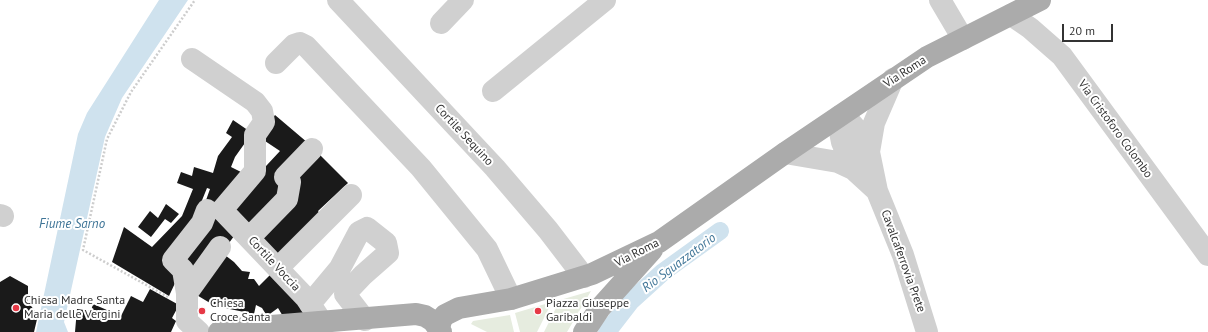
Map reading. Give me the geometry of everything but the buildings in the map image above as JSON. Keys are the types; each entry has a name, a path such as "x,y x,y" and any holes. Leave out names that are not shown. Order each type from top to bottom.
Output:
{"main road":[{"name":"Via Roma","path":"440,330 441,320 445,315 459,308 511,299 588,276 660,242 785,152 927,57 1011,16 1040,0"},
{"path":"584,332 600,308 660,242"},
{"path":"588,276 599,278 606,288 600,308"},
{"name":"Via Roma","path":"219,332 235,329 365,320 416,314 425,316 433,321 440,330"}],"street":[{"name":"Cortile Sequino","path":"338,0 495,168 588,276"},
{"path":"441,23 463,0"},
{"path":"493,91 605,0"},
{"path":"948,4 962,39"},
{"name":"Via Cristoforo Colombo","path":"1011,16 1030,28 1062,56 1208,255"},
{"path":"276,63 294,45 300,43 306,46 421,168 487,249 511,299"},
{"path":"192,60 255,102 262,112 264,122 255,135 255,171 202,223 173,260 183,270 187,299 187,321 199,332"},
{"name":"Cavalcaferrovia Prete","path":"869,152 874,123 893,79"},
{"name":"Cavalcaferrovia Prete","path":"840,116 851,123 857,130 869,152 877,191 903,255 927,332"},
{"name":"Cavalcaferrovia Prete","path":"840,116 842,142 853,169"},
{"path":"249,238 287,199 290,182 285,177 312,149"},
{"name":"Cavalcaferrovia Prete","path":"785,152 823,158 853,169 877,191"},
{"path":"278,268 351,195"},
{"name":"Cortile Voccia","path":"215,210 249,238 278,268 310,304 322,322"},
{"path":"310,304 340,268 359,232 367,228 386,243 388,253 362,275 345,294 365,320"},
{"path":"187,299 220,247"}],"path":[{"path":"187,299 174,297 169,298 83,250 107,139 131,92 196,0"}],"shaded area":[{"path":"591,291 567,332 544,332 560,300"},
{"path":"552,302 537,332 520,332 515,313"},
{"path":"510,315 514,332 487,332 471,324 473,321"}],"water":[{"name":"Fiume Sarno","path":"159,0 188,0 122,98 105,137 64,322 68,332 36,332 78,134 87,113"}],"waterway":[{"name":"Rio Sguazzatorio","path":"607,332 631,301 663,272 720,231"}],"place":[{"name":"Chiesa Madre Santa Maria delle Vergini","path":"16,308"},
{"name":"Chiesa Croce Santa","path":"202,311"},
{"name":"Piazza Giuseppe Garibaldi","path":"538,311"}]}
